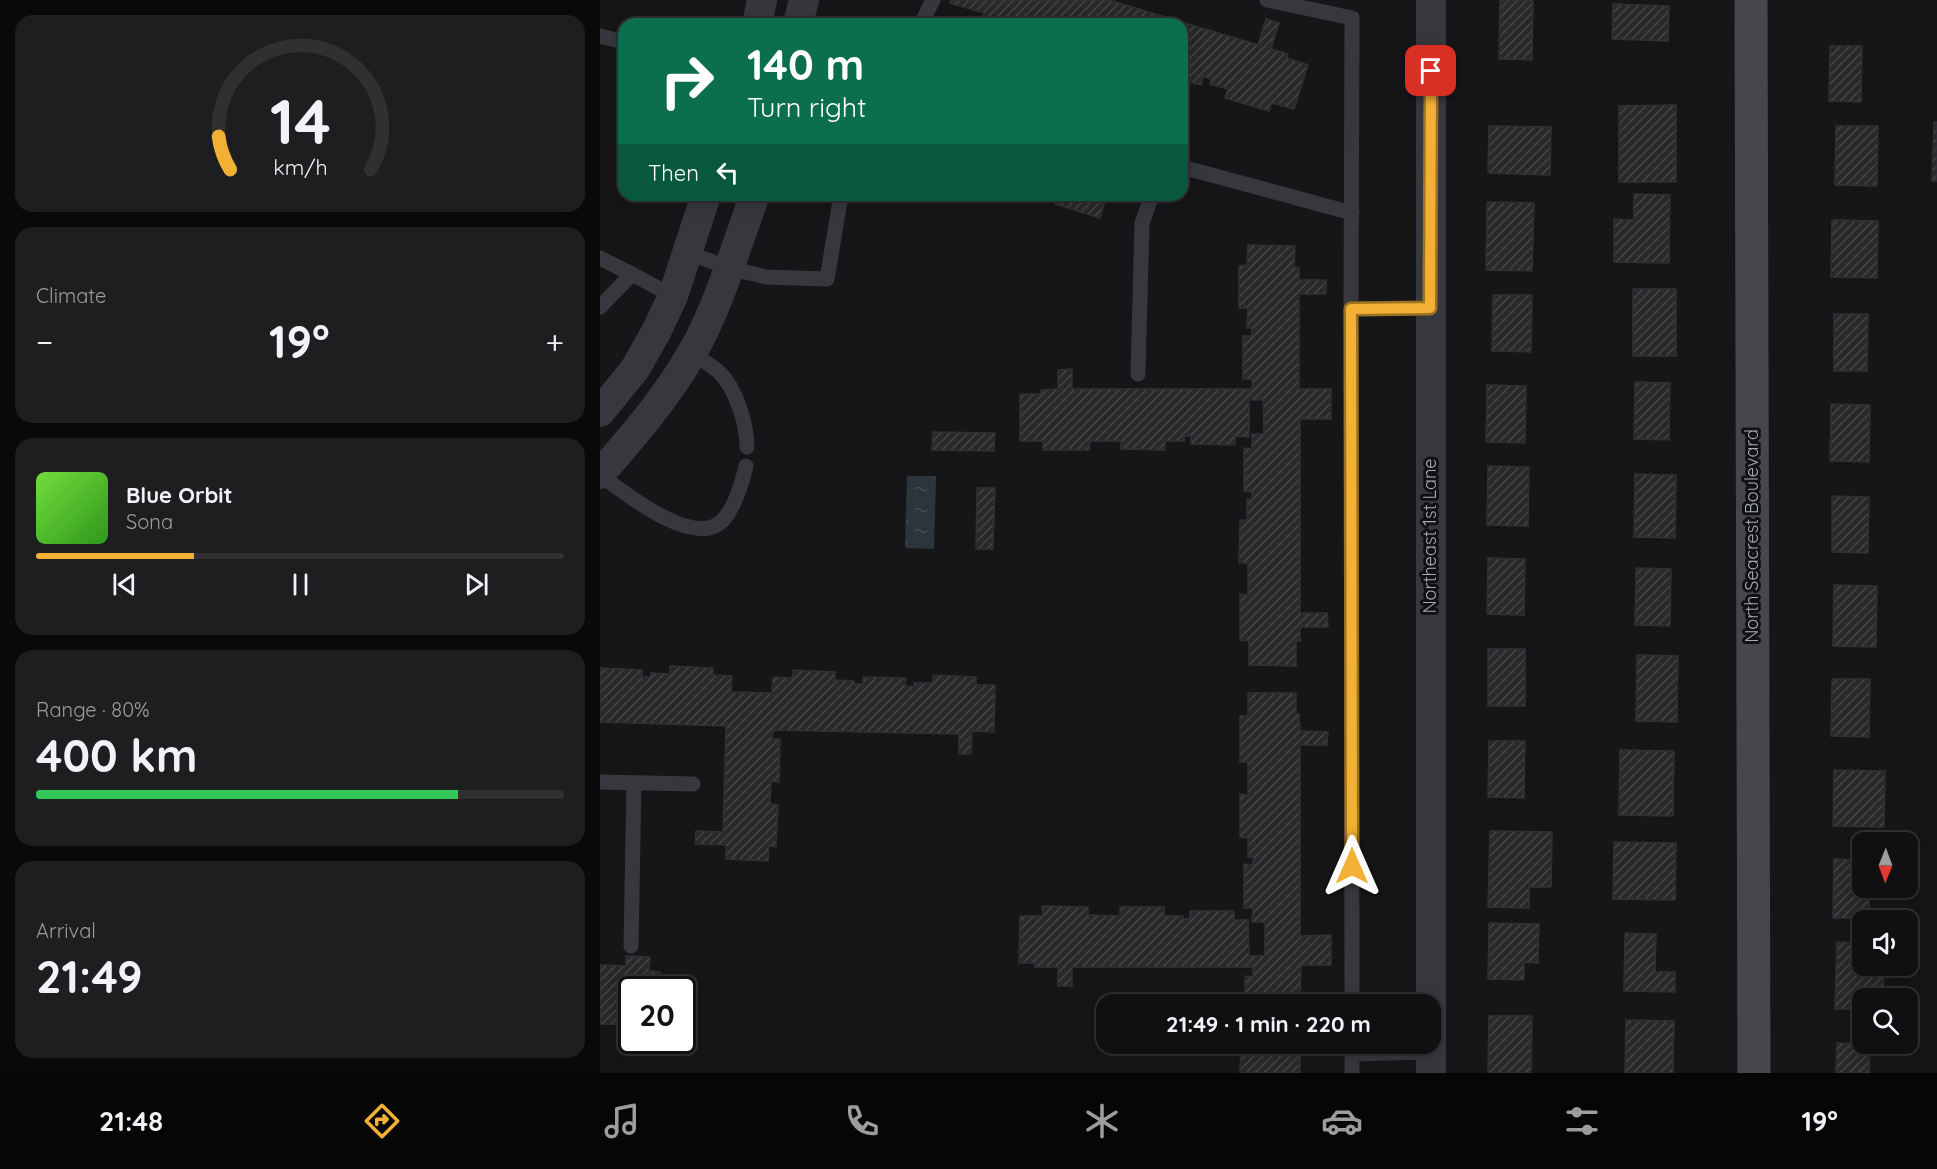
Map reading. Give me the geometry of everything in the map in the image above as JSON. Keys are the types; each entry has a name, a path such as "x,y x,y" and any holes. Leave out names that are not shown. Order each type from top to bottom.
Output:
{"street":[{"path":"759,18 762,0"},
{"path":"800,18 804,0"},
{"name":"Northeast 1st Lane","path":"1431,0 1431,1063"},
{"name":"North Seacrest Boulevard","path":"1751,0 1754,1073"},
{"path":"600,412 635,369 656,332 673,296 704,201"},
{"path":"600,474 657,405 692,353 729,268 753,201"}],"lane":[{"path":"924,18 933,0"},
{"path":"1267,0 1352,18 1352,994"},
{"path":"600,36 618,40"},
{"path":"1188,169 1352,213"},
{"path":"686,252 729,268 766,277 827,279 840,201"},
{"path":"1138,374 1142,223 1150,201"},
{"path":"600,258 673,296"},
{"path":"600,307 632,274"},
{"path":"1351,309 1430,308"},
{"path":"692,353 720,373 727,383 742,416 747,447"},
{"path":"600,474 650,511 682,525 699,528 713,527 730,511 746,466"},
{"path":"600,782 693,784"},
{"path":"631,946 634,783"},
{"path":"1352,1054 1352,1073"},
{"path":"1380,1054 1431,1063"}],"water":[{"path":"908,476 935,476 936,478 933,549 905,546"}],"building":[{"path":"951,0 1109,0 1169,18 982,18 984,13 950,3"},
{"path":"1500,0 1533,0 1532,60 1499,59"},
{"path":"1613,4 1669,6 1668,41 1612,39"},
{"path":"1266,19 1279,23 1271,49 1288,54 1287,58 1308,65 1294,109 1272,103 1269,111 1225,98 1228,89 1210,84 1211,79 1203,76 1201,85 1188,82 1188,24 1258,45"},
{"path":"1830,46 1862,46 1861,102 1829,101"},
{"path":"1676,105 1676,182 1619,182 1619,106"},
{"path":"1934,122 1937,122 1937,181 1932,181"},
{"path":"1489,126 1551,127 1550,175 1488,173"},
{"path":"1836,126 1878,126 1877,186 1835,185"},
{"path":"1634,194 1670,195 1669,263 1614,262 1614,219 1634,220"},
{"path":"1056,201 1105,201 1100,218 1055,204"},
{"path":"1487,202 1534,203 1532,271 1486,270"},
{"path":"1832,220 1878,221 1877,278 1831,277"},
{"path":"1248,245 1295,246 1294,267 1299,268 1299,280 1326,280 1326,294 1299,294 1299,389 1331,389 1331,419 1300,419 1300,613 1327,613 1328,627 1300,627 1300,641 1296,641 1296,666 1249,665 1249,641 1240,640 1240,594 1248,595 1248,563 1239,563 1240,520 1247,520 1247,499 1252,499 1252,492 1244,491 1244,448 1252,449 1252,434 1264,434 1263,400 1249,400 1249,437 1235,436 1235,445 1191,444 1191,436 1184,436 1184,441 1165,441 1165,450 1121,449 1121,441 1090,441 1089,450 1043,450 1043,441 1020,441 1020,394 1041,394 1041,390 1058,389 1058,370 1072,369 1072,389 1252,389 1252,379 1243,379 1243,336 1252,336 1252,328 1247,328 1248,308 1239,308 1239,266 1247,265"},
{"path":"1633,289 1676,289 1676,356 1633,356"},
{"path":"1493,295 1532,295 1531,352 1492,351"},
{"path":"1834,314 1868,314 1867,371 1834,371"},
{"path":"1635,382 1670,383 1669,440 1634,439"},
{"path":"1487,385 1526,386 1525,443 1486,442"},
{"path":"1831,404 1870,405 1869,462 1830,461"},
{"path":"933,432 995,433 994,451 932,450"},
{"path":"1488,466 1529,467 1528,526 1487,525"},
{"path":"1635,474 1676,475 1675,538 1634,537"},
{"path":"977,488 995,488 993,549 976,549"},
{"path":"1832,496 1869,497 1868,553 1832,552"},
{"path":"1488,558 1525,559 1524,615 1487,614"},
{"path":"1636,568 1671,569 1670,626 1635,625"},
{"path":"1834,585 1877,586 1876,647 1833,646"},
{"path":"1488,649 1525,649 1525,706 1488,706"},
{"path":"1637,655 1678,656 1677,722 1636,721"},
{"path":"670,666 713,668 713,675 732,676 731,692 772,693 773,677 793,678 793,670 835,672 835,680 854,681 854,684 863,684 863,677 906,678 905,686 914,687 914,683 933,683 933,675 976,677 976,685 995,685 994,732 972,731 971,754 959,754 959,734 773,730 772,739 780,739 779,782 771,781 770,804 778,805 776,847 769,846 768,861 726,859 726,845 695,844 696,831 723,832 726,726 600,722 600,668 642,670 642,677 650,677 651,673 670,674"},
{"path":"1832,679 1870,679 1869,737 1831,736"},
{"path":"1248,693 1296,693 1296,714 1299,714 1300,731 1328,732 1327,745 1300,745 1300,936 1331,935 1331,965 1301,965 1300,994 1245,994 1245,976 1253,977 1253,967 1072,967 1072,986 1058,986 1058,967 1035,967 1035,963 1019,963 1020,916 1043,916 1042,906 1088,907 1088,915 1120,916 1120,907 1164,907 1164,916 1183,916 1183,919 1190,919 1190,911 1234,911 1234,920 1248,920 1249,956 1265,956 1265,922 1252,922 1253,908 1244,908 1244,864 1253,865 1253,857 1248,857 1248,838 1240,837 1240,794 1248,795 1248,762 1240,762 1240,716 1248,716"},
{"path":"1489,741 1525,741 1524,798 1488,797"},
{"path":"1620,750 1674,751 1673,816 1619,815"},
{"path":"1834,770 1885,771 1884,827 1833,826"},
{"path":"1490,831 1552,832 1551,887 1529,887 1529,908 1488,907"},
{"path":"1614,842 1676,843 1675,900 1613,899"},
{"path":"1834,859 1852,860 1852,898 1869,898 1869,910 1852,910 1852,918 1833,918"},
{"path":"1489,923 1539,924 1538,963 1524,962 1524,980 1488,979"},
{"path":"1625,933 1656,934 1655,972 1675,972 1675,992 1624,991"},
{"path":"1837,942 1852,943 1852,976 1884,976 1883,988 1852,988 1852,1009 1835,1009"},
{"path":"626,956 650,957 649,971 660,972 660,976 618,976 618,1025 600,1024 600,965 626,966"},
{"path":"1489,1016 1532,1016 1531,1073 1488,1073"},
{"path":"1626,1020 1674,1021 1673,1073 1625,1073"},
{"path":"1837,1043 1852,1043 1852,1054 1870,1054 1869,1073 1836,1073"},
{"path":"1241,1054 1300,1054 1300,1073 1240,1073"}],"route":[{"path":"1352,866 1351,309 1430,308 1431,71"}]}
